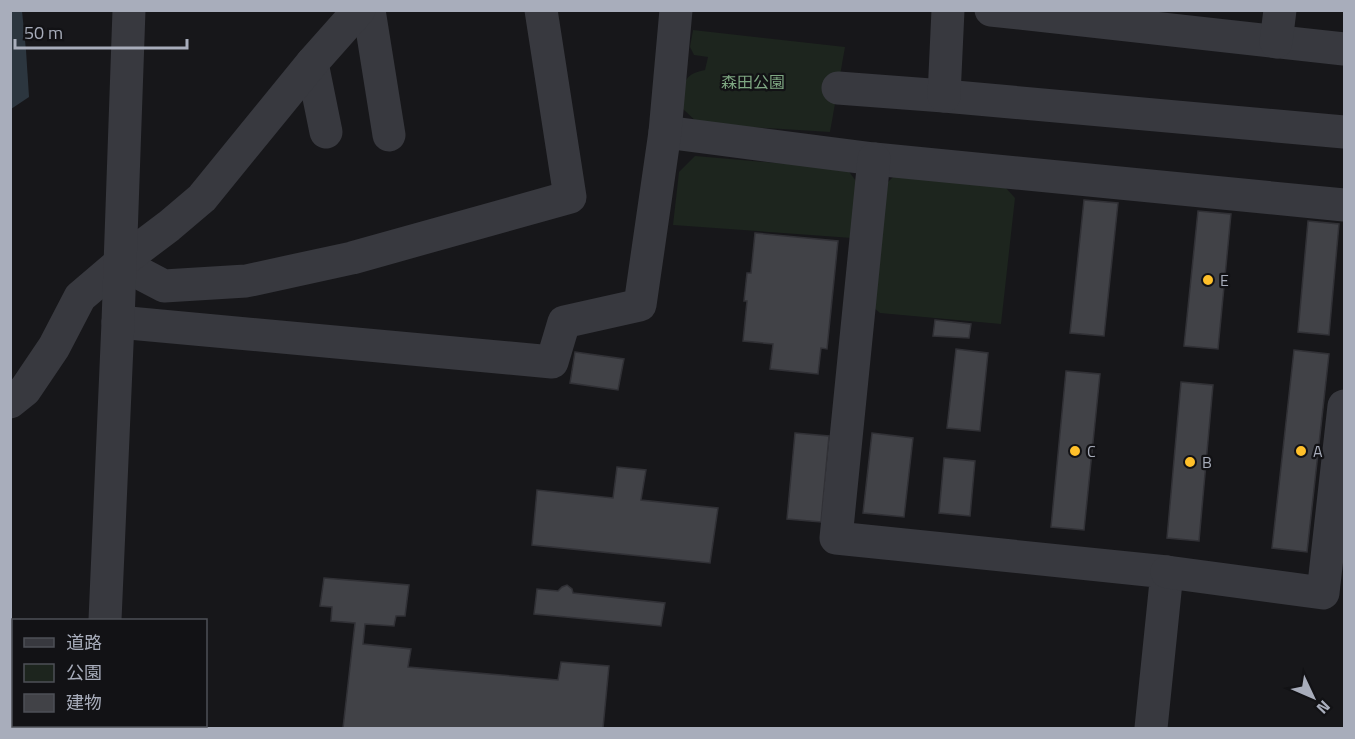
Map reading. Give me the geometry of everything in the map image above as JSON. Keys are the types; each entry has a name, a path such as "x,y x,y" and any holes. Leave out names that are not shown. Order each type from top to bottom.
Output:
{"street":[{"path":"105,619 129,10"},
{"path":"10,402 25,390 54,347 80,297 201,198 312,63 359,10"},
{"path":"369,10 389,135"},
{"path":"120,263 164,286 246,281 352,258 570,197 541,10"},
{"path":"118,322 552,362 564,322 640,305 665,132 676,10"},
{"path":"944,96 948,10"},
{"path":"991,10 1278,26 1344,49"},
{"path":"312,63 326,132"},
{"path":"838,88 1344,132"},
{"path":"665,132 874,159 1344,205"},
{"path":"874,159 836,538 1167,572 1323,593 1344,406"},
{"path":"1152,729 1167,572"}],"green space":[{"name":"森田公園","path":"693,30 845,47 830,132 699,124 683,109 687,78 705,70 708,57 694,55 690,47"},
{"path":"695,156 847,169 859,185 852,238 673,225 679,172"},
{"path":"896,174 1005,187 1015,198 1001,324 880,313 872,306 885,185"}],"shaded area":[{"path":"11,10 22,11 29,97 11,109"}],"building":[{"path":"1084,200 1118,203 1104,336 1070,333"},
{"name":"E","path":"1198,211 1231,214 1218,349 1184,346"},
{"path":"1308,221 1339,224 1329,335 1298,332"},
{"path":"755,233 838,241 827,349 821,348 818,374 770,369 773,344 743,341 747,273 751,273"},
{"path":"935,320 971,324 969,338 933,336"},
{"path":"956,349 988,353 980,431 947,428"},
{"name":"A","path":"1294,350 1329,354 1307,552 1272,548"},
{"path":"575,352 624,359 618,390 570,383"},
{"name":"C","path":"1066,371 1100,374 1084,530 1051,527"},
{"name":"B","path":"1181,382 1213,385 1199,541 1167,538"},
{"path":"795,433 829,436 821,522 787,519"},
{"path":"872,433 913,438 904,517 863,513"},
{"path":"944,458 975,461 970,516 939,513"},
{"path":"617,467 646,470 641,500 718,508 710,563 532,545 537,490 613,498"},
{"path":"324,578 409,585 405,616 396,616 394,626 365,624 363,644 411,649 408,667 558,680 561,662 609,666 603,728 343,728 355,623 331,621 332,607 320,606"},
{"path":"567,585 573,593 665,603 661,626 534,614 537,589 558,591"}],"place":[{"name":"E","path":"1208,280"},
{"name":"C","path":"1075,451"},
{"name":"A","path":"1301,451"},
{"name":"B","path":"1190,462"}]}
